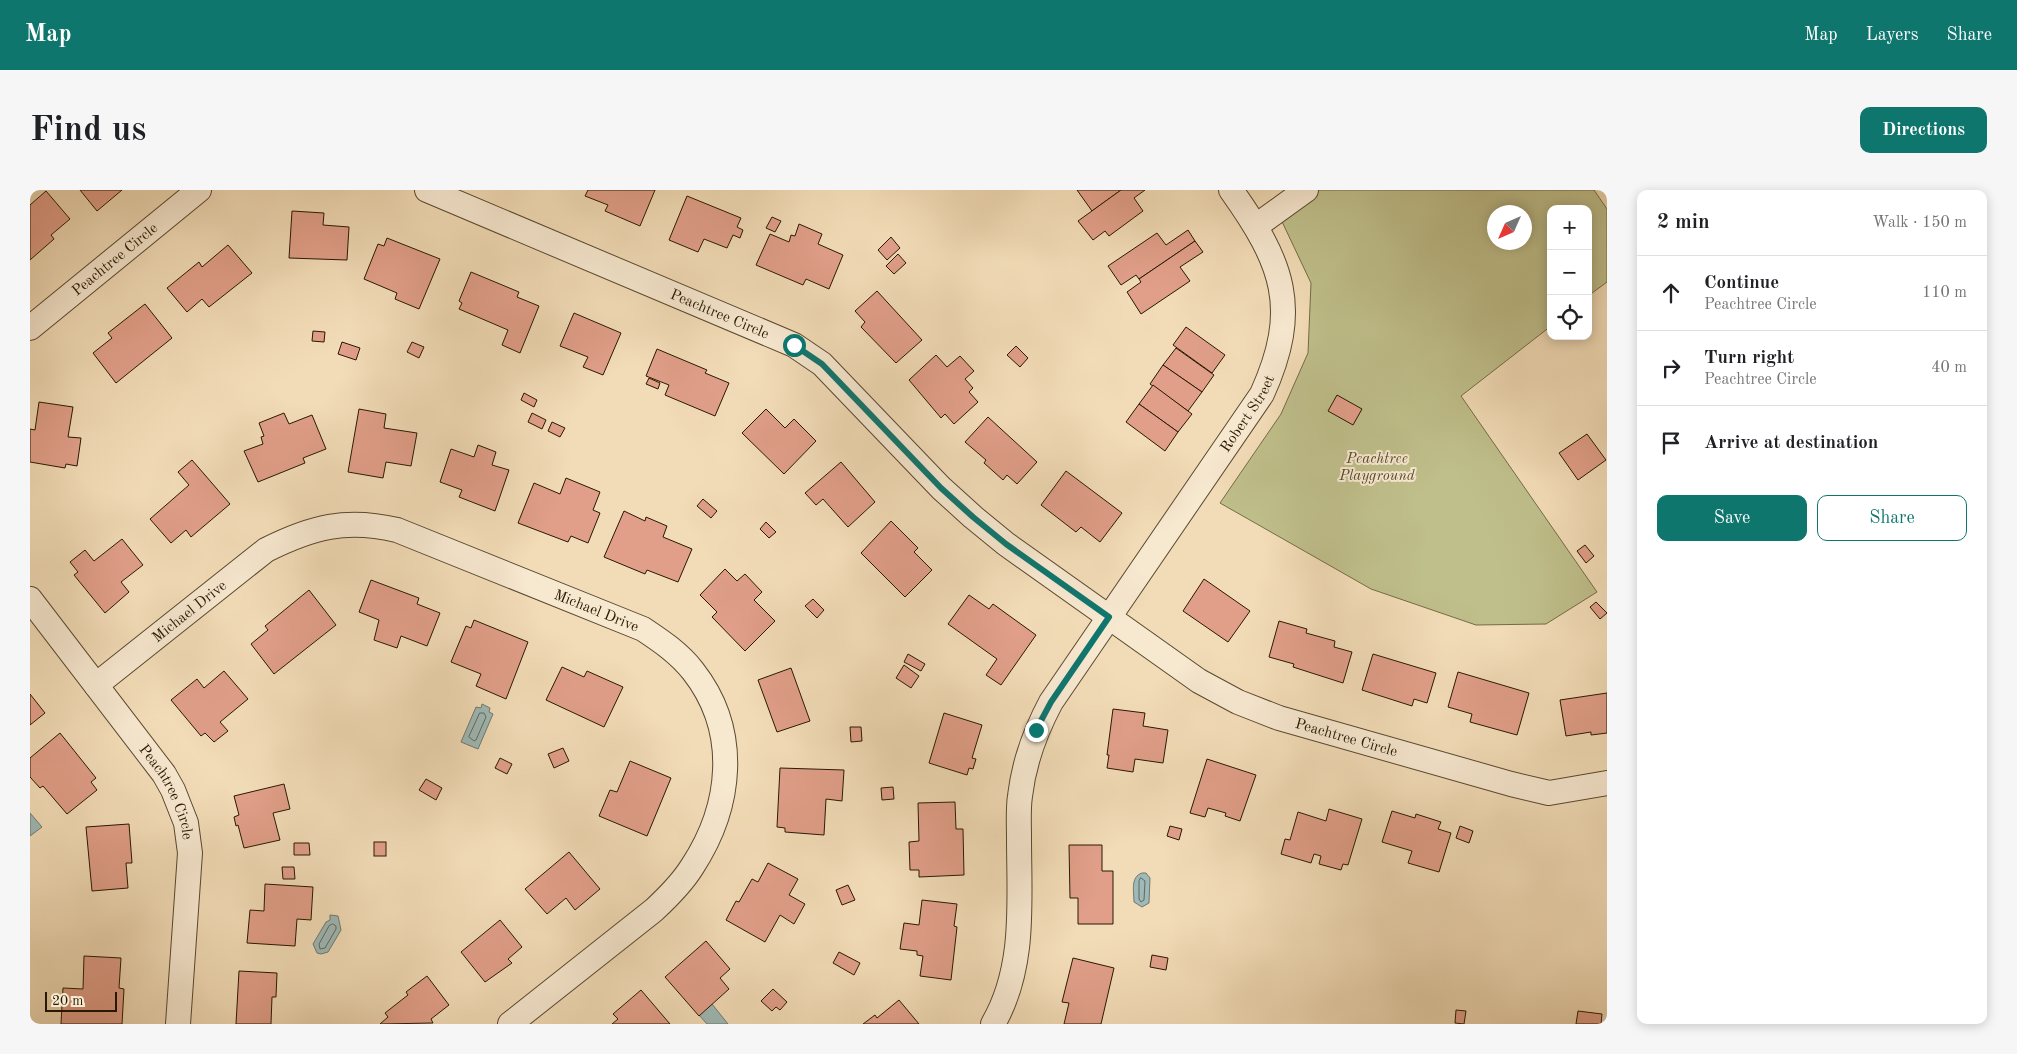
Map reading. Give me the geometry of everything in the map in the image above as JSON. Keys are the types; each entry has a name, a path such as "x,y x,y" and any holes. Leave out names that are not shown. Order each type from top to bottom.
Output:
{"street":[{"name":"Peachtree Circle","path":"30,328 199,190"},
{"name":"Peachtree Circle","path":"427,190 794,345 822,364 941,488 1006,544 1199,681 1238,702 1279,718 1549,793 1607,784"},
{"name":"Robert Street","path":"1109,617 1262,394 1274,369 1281,342 1284,314 1280,281 1272,255 1256,226 1231,190"},
{"path":"1256,226 1306,190"},
{"name":"Michael Drive","path":"96,685 266,550 297,535 330,526 358,524 397,530 643,629 670,647 692,670 710,698 724,745 726,772 722,804 709,838 692,868 654,910 510,1024"},
{"name":"Peachtree Circle","path":"30,599 164,774 173,790 186,823 190,853 178,1024"},
{"path":"993,1024 1001,1011 1014,973 1019,946 1020,797 1025,767 1036,730 1051,702 1109,617"}],"green space":[{"name":"Peachtree Playground","path":"1305,190 1594,190 1607,209 1607,282 1592,293 1592,205 1547,205 1547,329 1461,396 1597,592 1546,624 1476,625 1371,589 1220,503 1281,414 1308,353 1311,283 1277,211"}],"water":[{"path":"482,704 490,708 489,712 493,714 478,749 461,742 476,707 481,708"},
{"path":"30,813 42,827 30,836"},
{"path":"1142,873 1146,873 1150,878 1149,903 1142,907 1134,902 1133,889 1134,881"},
{"path":"330,915 338,916 341,930 328,952 317,953 313,944 326,922 330,920"},
{"path":"712,1004 728,1024 707,1024 699,1015"}],"building":[{"path":"80,190 122,190 97,211"},
{"path":"588,190 655,190 640,226 605,211 608,205 585,196"},
{"path":"1077,190 1121,190 1092,211"},
{"path":"1121,190 1145,190 1134,198 1143,211 1109,236 1105,231 1093,240 1078,221"},
{"path":"46,191 70,219 51,235 54,239 30,260 30,205"},
{"path":"687,196 741,218 737,227 743,230 740,238 733,235 727,248 704,239 698,252 669,240"},
{"path":"292,211 324,213 323,225 349,227 347,260 289,258"},
{"path":"772,217 781,221 775,232 766,228"},
{"path":"799,224 822,234 818,244 843,255 829,289 806,279 803,285 756,265 770,234 789,242 791,235 795,236"},
{"path":"1188,230 1195,241 1139,279 1136,275 1121,285 1108,266 1157,233 1166,245"},
{"path":"891,237 900,248 887,260 878,250"},
{"path":"387,238 440,259 419,309 395,299 397,293 364,279 378,244 384,246"},
{"path":"1195,241 1203,252 1180,267 1190,281 1141,314 1127,292 1141,282 1139,279"},
{"path":"228,245 252,273 209,307 202,299 187,312 167,288 199,262 202,267"},
{"path":"898,254 906,263 894,274 886,266"},
{"path":"471,272 519,292 517,297 539,306 520,353 502,345 508,330 459,309 462,303 459,301"},
{"path":"877,291 922,340 896,363 861,327 865,322 855,311"},
{"path":"145,304 172,338 116,383 93,353 112,338 108,333"},
{"path":"574,313 621,333 603,375 583,367 588,357 560,346"},
{"path":"1186,327 1225,355 1212,373 1173,345"},
{"path":"313,331 325,332 324,342 312,341"},
{"path":"342,342 360,348 356,360 338,354"},
{"path":"412,342 424,347 419,358 407,352"},
{"path":"1016,346 1028,358 1020,367 1007,355"},
{"path":"1176,348 1214,375 1202,392 1163,365"},
{"path":"657,349 707,370 705,373 729,383 715,416 665,395 669,385 646,376"},
{"path":"936,355 947,367 960,356 974,371 965,379 973,388 969,392 978,402 954,424 945,414 941,418 909,380"},
{"path":"1163,365 1202,392 1188,411 1150,384"},
{"path":"649,378 660,383 658,389 646,384"},
{"path":"1153,385 1192,414 1178,432 1139,404"},
{"path":"524,393 537,400 534,407 521,400"},
{"path":"1337,395 1362,409 1353,425 1328,411"},
{"path":"39,402 73,407 68,437 81,438 77,466 66,464 65,468 30,462 30,429 35,430"},
{"path":"1139,404 1178,432 1165,451 1126,422"},
{"path":"359,409 386,414 384,428 417,433 411,466 386,462 383,478 348,472"},
{"path":"766,409 785,428 794,419 816,441 784,474 742,433"},
{"path":"284,413 289,424 312,415 326,449 303,458 305,463 258,482 244,451 263,444 261,437 264,436 259,423"},
{"path":"532,413 546,420 542,429 528,422"},
{"path":"988,417 1037,462 1017,484 1007,475 1003,480 984,463 986,460 965,442"},
{"path":"552,422 565,428 560,437 548,431"},
{"path":"1587,434 1606,460 1578,480 1559,453"},
{"path":"478,445 496,452 492,465 509,470 495,511 459,497 462,490 440,482 451,449 474,457"},
{"path":"192,460 230,504 191,537 186,530 171,543 150,519 189,485 178,472"},
{"path":"841,462 875,502 848,527 823,499 816,505 805,493"},
{"path":"1066,471 1122,513 1100,542 1081,527 1076,532 1041,505"},
{"path":"566,478 600,492 593,510 600,513 588,543 571,536 568,542 518,523 534,483 560,494"},
{"path":"703,499 717,511 711,518 697,506"},
{"path":"624,511 645,521 646,517 667,526 663,537 692,549 678,582 647,570 645,574 604,557"},
{"path":"891,521 918,548 914,552 932,570 905,597 861,553"},
{"path":"766,522 776,532 769,538 760,529"},
{"path":"122,539 143,565 121,582 129,592 105,613 74,575 78,572 70,562 85,550 94,561"},
{"path":"1585,545 1594,556 1586,563 1577,551"},
{"path":"725,569 737,581 745,574 762,592 754,600 775,621 745,651 712,617 717,612 700,595"},
{"path":"1204,579 1250,611 1228,642 1183,611"},
{"path":"371,580 419,598 417,604 440,613 427,646 401,636 397,648 374,640 379,620 359,612"},
{"path":"309,590 336,625 274,674 251,644 268,630 265,626"},
{"path":"969,595 989,609 993,604 1036,635 1001,685 986,675 997,659 948,624"},
{"path":"813,599 824,610 817,618 805,606"},
{"path":"1596,602 1607,613 1600,619 1590,607"},
{"path":"474,620 528,642 506,699 476,686 481,674 451,662 466,626 471,628"},
{"path":"1279,621 1307,629 1306,633 1335,641 1334,647 1352,652 1343,683 1293,667 1294,664 1269,657"},
{"path":"908,654 925,664 921,671 904,662"},
{"path":"1373,654 1436,673 1427,703 1414,699 1412,706 1362,690"},
{"path":"904,665 919,676 911,688 896,678"},
{"path":"562,667 584,677 587,671 623,687 604,727 546,700"},
{"path":"791,668 810,721 777,732 758,680"},
{"path":"224,671 248,699 220,722 228,731 214,742 205,733 201,736 171,700 197,679 204,688"},
{"path":"1458,672 1529,693 1517,735 1470,722 1472,714 1448,707"},
{"path":"1607,693 1607,733 1591,735 1591,732 1566,736 1560,700"},
{"path":"30,694 45,713 30,725"},
{"path":"1113,709 1145,713 1143,726 1168,730 1163,763 1135,759 1133,772 1107,768"},
{"path":"944,713 982,725 972,758 976,759 973,769 969,768 967,775 929,763"},
{"path":"850,727 861,727 862,741 851,742"},
{"path":"60,733 96,778 91,782 97,790 67,814 43,786 40,788 30,777 30,758"},
{"path":"563,748 569,761 554,768 548,754"},
{"path":"500,758 512,764 507,774 495,768"},
{"path":"1207,759 1256,775 1240,821 1225,816 1226,813 1208,808 1205,817 1190,813"},
{"path":"630,761 671,778 647,836 599,816 610,790 617,792"},
{"path":"780,768 844,770 842,801 826,799 824,835 785,832 785,828 777,827"},
{"path":"426,779 442,788 436,800 419,790"},
{"path":"284,784 290,809 273,813 280,840 244,848 234,817 239,815 234,796"},
{"path":"893,787 894,799 882,800 881,788"},
{"path":"955,802 956,829 963,829 964,875 919,877 919,870 910,870 909,842 919,841 918,803"},
{"path":"1329,809 1362,819 1348,865 1343,864 1341,870 1319,864 1321,856 1314,854 1311,863 1281,854 1285,839 1290,840 1298,812 1326,821"},
{"path":"1392,811 1415,818 1416,814 1441,822 1438,829 1451,833 1439,872 1408,863 1412,851 1382,842"},
{"path":"129,824 132,863 126,863 128,888 92,891 86,827"},
{"path":"1170,826 1182,829 1179,840 1167,836"},
{"path":"1460,826 1473,831 1469,843 1456,838"},
{"path":"374,842 386,842 386,856 374,856"},
{"path":"294,843 309,843 310,855 294,855"},
{"path":"1069,845 1102,845 1102,871 1113,871 1113,924 1078,924 1078,898 1070,898"},
{"path":"569,852 600,889 575,910 566,898 547,914 525,889"},
{"path":"768,863 798,879 789,895 805,904 794,924 780,915 765,942 726,920 736,901 739,902 752,879 758,882"},
{"path":"282,867 294,867 295,879 283,879"},
{"path":"265,884 313,887 311,920 297,919 295,946 247,943 250,910 264,911"},
{"path":"848,885 855,900 842,905 836,890"},
{"path":"922,900 957,904 954,926 957,927 951,980 920,976 923,956 917,955 917,951 900,949 904,923 919,925"},
{"path":"500,920 522,947 508,959 512,963 485,982 461,952"},
{"path":"706,941 730,969 720,978 729,989 699,1016 665,977"},
{"path":"839,952 860,963 854,975 833,963"},
{"path":"1152,955 1168,958 1166,970 1150,967"},
{"path":"84,956 121,958 119,988 124,989 122,1024 61,1024 63,988 83,989"},
{"path":"1073,958 1114,968 1101,1024 1064,1024 1069,1003 1062,1002"},
{"path":"239,971 277,973 276,997 272,997 271,1024 236,1024"},
{"path":"427,976 449,1005 431,1019 433,1023 380,1024 388,1017 385,1013 408,995 406,992"},
{"path":"773,989 787,1002 780,1010 776,1007 772,1011 761,1001"},
{"path":"641,990 670,1024 612,1024 618,1019 613,1014"},
{"path":"899,1000 919,1024 863,1024 875,1015 877,1018"},
{"path":"1456,1010 1466,1011 1464,1024 1455,1023"},
{"path":"1578,1011 1602,1014 1601,1024 1576,1024"}],"route":[{"path":"794,345 822,364 941,488 973,517 1006,544 1109,617 1051,702 1036,730"}]}
